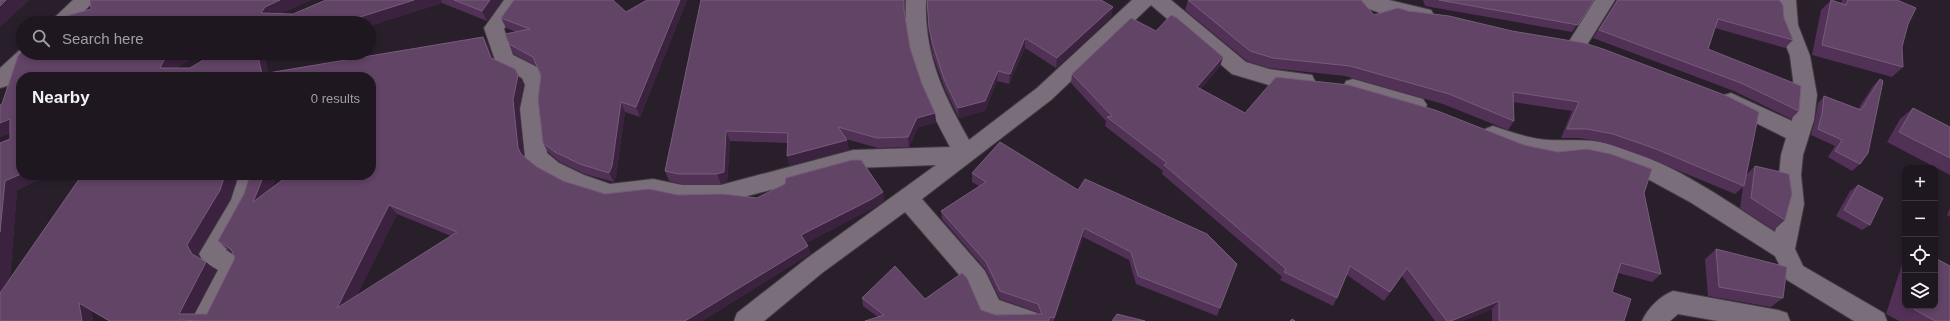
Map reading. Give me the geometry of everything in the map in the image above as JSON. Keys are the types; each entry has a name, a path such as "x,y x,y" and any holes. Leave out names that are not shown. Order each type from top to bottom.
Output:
{"street":[{"path":"68,16 85,0"},
{"path":"515,0 494,28 504,60 530,73 535,85 531,110 536,157 551,169 577,182 610,193 653,188 682,194 721,194 853,159 966,156"},
{"path":"916,0 914,17 921,63 945,116 966,156"},
{"path":"746,321 814,266 966,156 1044,94 1144,0"},
{"path":"1157,0 1194,29 1239,68 1269,77 1352,86 1435,111"},
{"path":"1365,0 1404,12 1444,17"},
{"path":"1598,49 1570,41 1605,0"},
{"path":"1783,249 1792,204 1790,175 1792,155 1803,120 1806,95 1800,56 1788,25 1786,0"},
{"path":"0,80 21,60"},
{"path":"1712,93 1798,134"},
{"path":"1475,127 1518,144 1548,149 1580,148 1606,152 1680,183 1783,249 1795,273 1875,321"},
{"path":"203,321 232,266 211,254 241,203 248,180"},
{"path":"908,198 977,278 990,308 1024,318 1028,321"},
{"path":"1654,321 1673,302 1778,321"}],"building":[{"path":"0,0 6,0 0,6"},
{"path":"90,0 280,0 265,7 261,13 293,14 326,0 414,0 363,16 66,16 91,9"},
{"path":"454,0 490,0 482,11"},
{"path":"514,0 613,0 626,12 647,0 680,0 636,107 621,102 612,166 609,173 580,164 555,152 543,143 538,99 541,75 533,57 509,44 505,34 530,29 501,18"},
{"path":"701,0 904,0 904,10 910,48 922,84 935,113 917,118 908,137 877,138 838,127 847,140 787,156 788,133 726,131 724,172 717,174 678,174 665,171"},
{"path":"927,0 1101,0 1113,7 1057,58 1025,38 1010,74 998,71 985,101 958,108 944,79 933,45 929,28"},
{"path":"1188,0 1361,0 1374,15 1398,8 1408,11 1449,16 1512,31 1584,43 1603,49 1727,96 1759,112 1744,186 1656,149 1613,134 1587,129 1567,129 1579,102 1513,92 1514,121 1449,94 1350,66 1273,58 1250,51"},
{"path":"1439,0 1594,0 1578,25"},
{"path":"1618,0 1779,0 1783,5 1784,18 1793,40 1718,19 1708,49 1801,86 1799,111 1741,83 1599,30"},
{"path":"1831,0 1846,5 1848,0 1897,0 1916,8 1908,24 1902,47 1903,67 1822,45"},
{"path":"1171,15 1177,18 1223,57 1197,87 1245,113 1276,77 1349,85 1435,110 1524,145 1558,152 1587,149 1611,154 1652,169 1644,193 1661,274 1621,263 1612,292 1631,299 1624,321 1499,321 1499,301 1451,321 1447,321 1407,268 1390,292 1350,266 1337,298 1284,272 1286,269 1164,165 1167,163 1107,117 1112,116 1072,74 1131,18 1156,31"},
{"path":"483,37 491,58 515,69 518,75 513,100 518,148 521,154 537,167 563,181 605,194 649,189 678,195 723,194 757,198 785,184 786,178 852,160 861,160 883,192 801,235 808,246 685,321 110,321 79,303 82,321 0,321 0,293 79,180 223,180 220,190 187,245 192,254 206,262 179,314 207,314 235,258 231,249 218,241 244,194 248,180 262,180 253,202 282,180 376,180 376,72 274,72 346,60 376,60 376,55","holes":["389,205 457,232 337,308"]},
{"path":"17,60 164,60 160,68 190,68 203,60 259,60 262,72 16,72 16,176 5,181 0,232 0,143 10,139 10,119 0,123 0,105 2,104"},
{"path":"1880,79 1883,81 1868,153 1860,164 1835,151 1842,140 1818,129 1822,114 1824,96 1861,110"},
{"path":"1913,108 1950,127 1950,158 1899,132"},
{"path":"1000,142 1078,190 1085,179 1207,234 1237,264 1220,308 1138,276 1131,252 1084,228 1054,318 1050,317 1048,321 865,321 884,315 862,298 895,266 925,299 962,273 967,278 981,310 996,315 1042,314 1038,304 1000,291 986,262 941,211 986,182 972,173"},
{"path":"1755,166 1789,174 1792,194 1785,220 1751,198"},
{"path":"1858,185 1883,198 1870,225 1844,210"},
{"path":"1716,249 1787,267 1783,298 1719,287"},
{"path":"1938,260 1950,266 1950,321 1935,321 1913,309 1938,309"},
{"path":"1117,314 1145,321 1112,321"}]}
